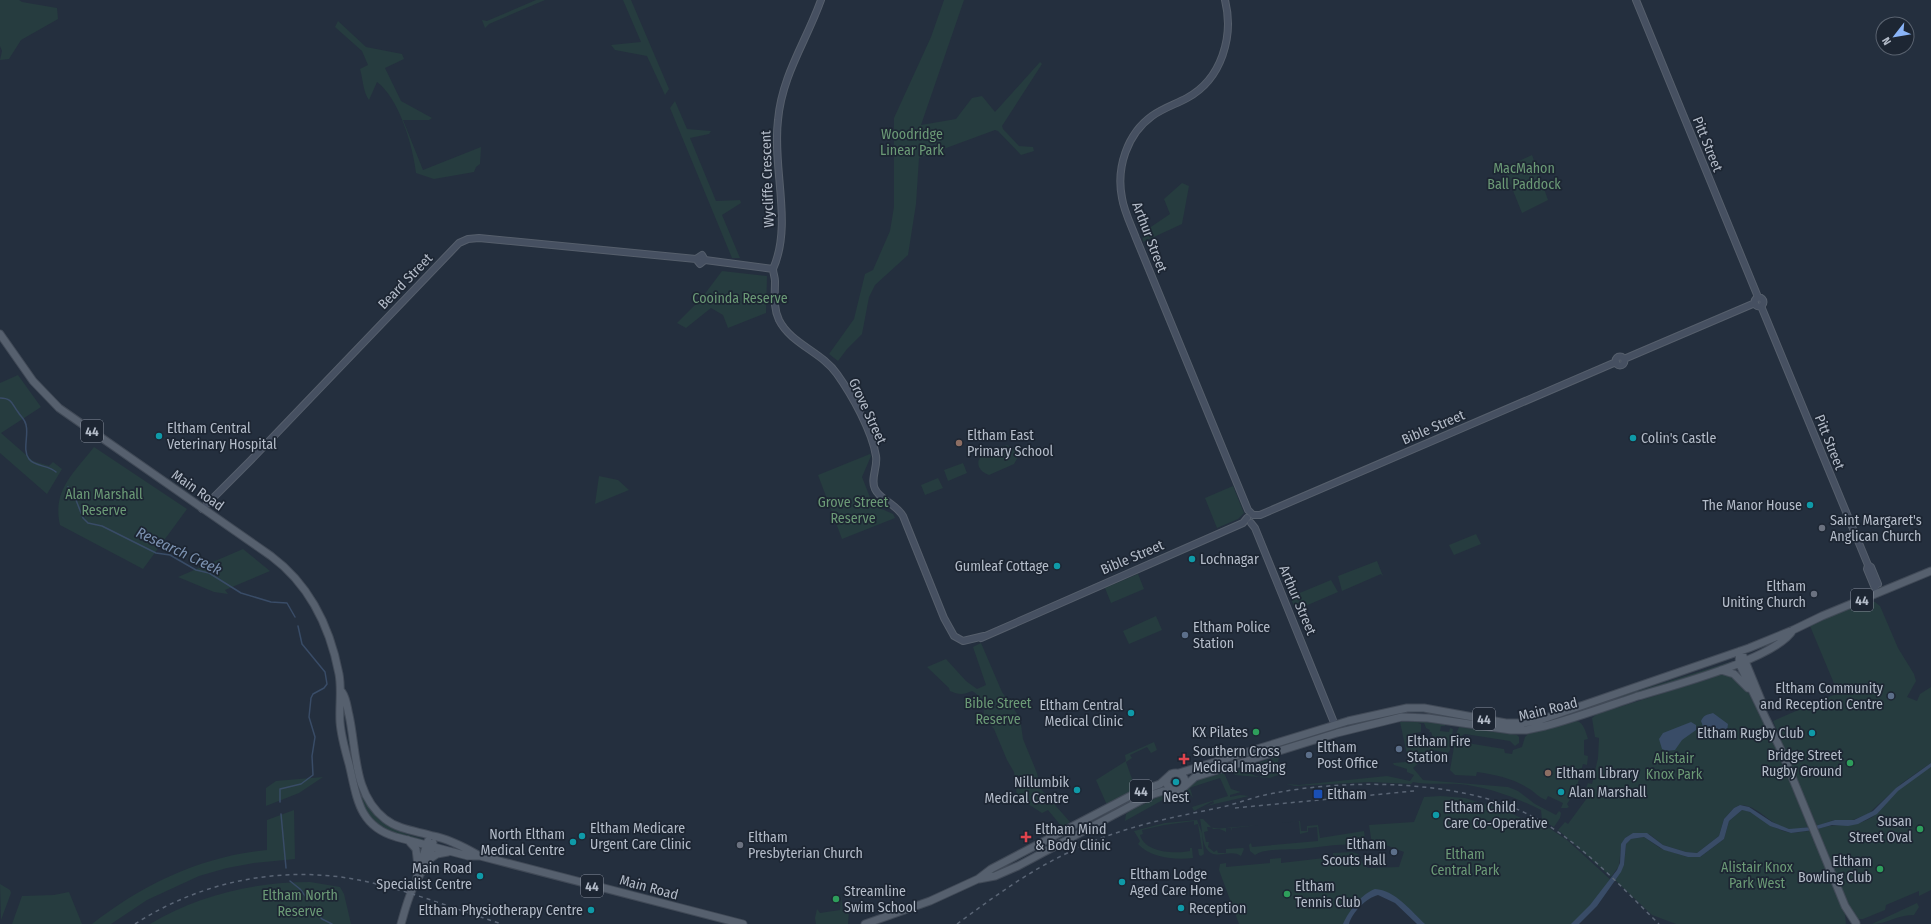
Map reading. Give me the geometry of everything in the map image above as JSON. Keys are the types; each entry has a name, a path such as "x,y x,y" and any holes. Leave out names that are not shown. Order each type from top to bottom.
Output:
{"main road":[{"name":"Main Road","path":"0,334 33,381 54,403 202,509 278,561 302,586 317,607 327,629 342,692 340,717 341,732 356,796 363,814 373,825 381,831 408,840 471,856 480,856"},
{"name":"Main Road","path":"1180,773 1338,724 1395,710 1417,707 1501,722 1528,722 1582,706 1740,651 1793,630 1815,618 1931,571"},
{"name":"Main Road","path":"1184,787 1195,777 1342,731 1392,719 1416,717 1503,730 1520,730 1545,726 1742,662 1783,640 1793,630"},
{"path":"1740,651 1742,662 1754,694 1764,711"},
{"path":"1742,662 1758,692 1764,711 1853,924"},
{"path":"1721,670 1729,671 1738,677 1754,694"},
{"name":"Main Road","path":"342,692 346,700 352,729 360,780 372,806 385,819 396,826 449,840 480,856 743,924"},
{"path":"1582,706 1584,714"},
{"path":"1416,717 1417,707"},
{"path":"1520,730 1528,722"},
{"path":"1338,724 1342,731"},
{"path":"341,732 352,729"},
{"path":"1264,747 1280,751"},
{"path":"1229,767 1236,756"},
{"name":"44","path":"978,879 988,871 1141,790 1157,785 1173,773 1180,773"},
{"path":"1180,773 1185,780 1184,787"},
{"name":"44","path":"1168,777 1167,785 1174,791"},
{"name":"44","path":"865,924 902,912 978,879 995,876 1018,866 1158,792 1180,790 1184,787"},
{"path":"1114,805 1117,813"},
{"path":"1106,809 1109,817"},
{"path":"418,868 434,836"},
{"path":"408,840 416,849 418,868 417,879"},
{"path":"402,923 417,879 428,860 429,845"},
{"path":"428,860 440,853 452,851"},
{"path":"1014,858 1018,866"}],"street":[{"name":"Wycliffe Crescent","path":"773,269 777,260 782,210 776,144 779,109 787,77 821,0"},
{"name":"Arthur Street","path":"1225,0 1229,22 1228,33 1222,57 1217,68 1196,92 1152,116 1139,130 1128,146 1124,157 1121,167 1121,188 1124,207 1134,232 1319,683 1319,688 1338,724"},
{"name":"Pitt Street","path":"1636,0 1758,302 1868,565 1867,569 1879,593"},
{"name":"Beard Street","path":"202,509 427,276 464,241 480,238 696,259 700,264 706,260 773,269"},
{"name":"Grove Street","path":"773,269 775,278 774,304 780,321 789,334 834,370 858,411 875,452 877,461 874,483 876,491 896,506 903,516 944,618 949,635 953,640 961,642"},
{"name":"Bible Street","path":"961,642 969,644 1042,608 1054,605 1616,362 1618,356 1624,359 1758,302"}],"green space":[{"path":"0,0 19,0 22,2 57,8 58,19 21,40 9,59 0,60 2,51 0,46"},
{"path":"536,0 545,0 489,24 485,28 482,20 487,21"},
{"path":"623,0 631,0 669,89 665,95 647,56 615,50 611,45 641,42"},
{"name":"Woodridge Linear Park","path":"944,0 964,0 921,125 956,119 972,98 982,96 995,112 1040,62 1042,64 1002,126 1019,146 1033,147 1034,151 1021,155 998,131 995,130 919,158 916,204 908,255 875,285 869,297 862,334 847,349 838,361 829,354 854,319 865,274 873,270 890,231 894,207 894,118 931,37"},
{"path":"338,21 366,47 402,54 404,59 385,68 401,101 432,118 429,120 403,120 423,170 481,147 480,164 476,167 474,172 434,179 416,173 412,150 404,123 392,99 385,89 377,82 369,100 364,89 360,69 368,65 362,51 335,27"},
{"path":"675,101 687,129 711,131 709,134 690,138 716,201 740,200 741,203 722,215 740,258 732,258 670,108"},
{"name":"MacMahon Ball Paddock","path":"1532,155 1548,200 1522,213 1504,168"},
{"path":"1182,183 1189,186 1182,224 1143,242 1142,233 1170,214 1164,199"},
{"name":"Cooinda Reserve","path":"722,271 767,276 766,313 728,328 723,315 711,308 686,328 677,323 701,299"},
{"name":"Alan Marshall Reserve","path":"18,375 41,407 1,433 33,461 49,466 53,462 62,469 47,494 0,453 0,383"},
{"path":"1007,445 1014,448 1018,457 1014,464 989,475 984,473 979,467 978,462 980,458 987,452"},
{"name":"Alan Marshall Reserve","path":"94,447 187,509 143,569 60,525 58,513 62,492 72,474"},
{"name":"Grove Street Reserve","path":"870,454 871,456 862,477 873,505 893,514 895,518 842,539 818,475"},
{"path":"963,463 967,473 948,481 944,470"},
{"path":"599,476 618,480 629,490 595,504"},
{"path":"938,478 943,488 925,495 921,485"},
{"path":"1233,486 1244,513 1238,519 1217,528 1205,498"},
{"path":"1476,534 1481,544 1454,555 1449,545"},
{"path":"243,549 270,571 225,590 228,594 214,592 178,577"},
{"path":"1377,561 1383,576 1381,574 1342,591 1338,576"},
{"path":"1138,574 1144,589 1111,603 1105,588"},
{"path":"1331,580 1338,592 1296,610 1290,597"},
{"path":"1869,602 1875,602 1880,606 1898,648 1914,674 1916,681 1907,697 1917,701 1920,694 1931,687 1931,763 1902,783 1868,814 1850,821 1834,820 1817,826 1808,805 1806,806 1795,773 1773,721 1838,693 1810,626 1837,613"},
{"path":"1156,616 1162,630 1129,644 1123,631"},
{"name":"Bible Street Reserve","path":"981,643 1002,692 1020,718 1023,739 1037,773 1040,788 1070,822 1062,827 1048,810 1042,813 1017,797 1014,772 1007,760 994,729 984,718 983,706 979,696 972,691 961,694 950,691 949,688 927,667 946,659 966,681 977,689 986,685 973,647"},
{"path":"1730,662 1731,664 1607,704 1593,705"},
{"name":"Alistair Knox Park","path":"1721,673 1727,673 1746,689 1749,694 1773,741 1808,827 1789,829 1782,827 1753,808 1740,805 1734,808 1724,819 1719,836 1697,853 1686,852 1663,845 1649,834 1630,835 1625,838 1621,847 1619,866 1611,877 1558,830 1565,822 1568,824 1587,798 1583,796 1588,783 1592,784 1598,758 1599,738 1595,737 1592,718 1597,714 1712,678"},
{"path":"1423,721 1445,724 1445,726 1441,726 1440,731 1449,732 1450,728 1453,729 1450,750 1447,754 1444,754 1444,752 1431,750 1431,752 1428,752 1427,761 1419,763 1413,768 1423,780 1508,787 1518,791 1535,804 1556,815 1559,811 1561,813 1560,818 1554,827 1542,820 1541,810 1531,805 1491,790 1470,785 1413,782 1411,784 1370,782 1295,786 1286,784 1299,785 1387,776 1410,781 1414,775 1407,772 1407,769 1394,765 1393,763 1406,762 1409,764 1400,722","holes":["1418,723 1424,723 1426,728 1430,730 1429,732 1431,732 1434,740 1413,745 1409,734 1421,732 1421,724"]},
{"path":"1577,721 1583,726 1588,739 1584,740 1584,755 1588,756 1587,765 1583,764 1576,790 1567,804 1569,807 1567,808 1561,808 1563,803 1548,796 1546,800 1543,799 1528,788 1510,779 1477,772 1476,776 1455,775 1450,770 1455,741 1504,749 1505,753 1512,754 1513,750 1522,747 1525,737 1528,734"},
{"path":"1459,727 1517,735 1519,737 1519,743 1515,746 1510,741 1465,734 1459,737 1456,734"},
{"path":"350,737 358,782 393,827 406,834 423,840 400,834 383,827 371,818 364,807 359,793 348,738"},
{"path":"1154,742 1157,750 1151,753 1147,747 1130,755 1132,758 1126,762 1136,790 1106,803 1096,780 1126,761 1125,755"},
{"path":"1276,757 1279,758 1278,762 1275,764 1273,761 1253,769 1254,773 1242,768"},
{"path":"1931,767 1931,890 1919,896 1919,891 1886,905 1885,910 1863,919 1856,919 1852,913 1818,829 1863,822 1873,817 1904,785"},
{"path":"1276,768 1279,769 1278,775 1270,778 1235,775 1233,772 1238,769 1259,777 1274,771"},
{"path":"1223,773 1231,789 1241,792 1230,795 1230,797 1240,795 1249,796 1206,806 1214,803 1213,801 1194,811 1192,807 1228,796 1220,778 1190,788 1193,798 1191,795 1188,796 1188,799 1186,791 1189,787 1197,781"},
{"path":"323,777 299,793 266,806 266,788 276,781"},
{"path":"1162,795 1182,796 1169,799 1168,797 1125,821 1126,814 1130,811"},
{"name":"Eltham Central Park","path":"1441,796 1465,798 1507,811 1521,818 1540,822 1567,840 1612,881 1577,924 1421,924 1401,905 1376,892 1352,913 1347,924 1239,924 1219,870 1220,864 1226,863 1226,867 1270,863 1270,859 1281,858 1281,863 1333,857 1333,853 1352,852 1358,854 1363,864 1368,868 1399,867 1404,852 1383,844 1372,844 1369,825 1414,822 1424,797"},
{"path":"294,810 295,859 254,863 227,868 199,876 147,900 111,924 92,924 132,896 174,874 219,858 267,850 267,820"},
{"name":"Alistair Knox Park West","path":"1742,810 1752,813 1775,827 1790,833 1810,831 1813,840 1815,839 1845,914 1846,924 1676,924 1652,915 1615,880 1624,865 1626,844 1631,839 1644,837 1660,848 1688,857 1700,857 1724,839 1729,821"},
{"path":"1200,819 1203,819 1212,828 1207,827 1208,831 1204,832 1206,842 1209,842 1208,847 1214,852 1217,850 1218,853 1226,853 1226,849 1243,848 1244,849 1241,856 1232,853 1218,855 1210,852 1206,848 1204,842"},
{"path":"1197,820 1202,833 1204,854 1201,856 1199,855 1198,849 1202,849 1198,824 1194,825 1194,821 1142,830 1143,834 1140,835 1148,846 1161,851 1184,852 1190,851 1190,848 1192,848 1193,858 1171,858 1149,852 1138,844 1140,841 1134,831 1165,823"},
{"path":"1299,821 1301,831 1307,831 1307,826 1318,825 1320,838 1364,831 1366,846 1362,849 1359,845 1344,844 1264,851 1255,855 1250,851 1249,845 1251,843 1252,847 1318,841 1317,827 1308,828 1308,832 1300,834"},
{"path":"1226,828 1226,832 1217,829"},
{"name":"Eltham North Reserve","path":"310,882 340,887 344,894 351,924 150,924 187,905 227,892 268,884"},
{"path":"0,884 10,890 11,893 1,920"},
{"path":"69,892 82,924 12,924 22,896 54,895"},
{"path":"841,894 843,912 849,912 848,924 816,924 815,918 817,909 820,913 840,910"},
{"path":"1917,903 1919,907 1914,915 1903,916 1877,924 1872,924"}],"water":[{"path":"1713,713 1728,724 1727,731 1712,734 1704,729 1701,721 1702,719"},
{"path":"1691,722 1696,725 1696,730 1682,740 1675,750 1667,751 1662,749 1659,739 1663,733"},
{"path":"1931,763 1931,767 1898,791 1877,814 1858,824 1848,826 1832,825 1814,830 1791,833 1770,826 1750,812 1742,810 1729,821 1724,839 1700,857 1688,857 1664,850 1644,837 1631,839 1626,844 1624,865 1621,872 1597,906 1579,924 1571,924 1590,905 1617,870 1620,863 1621,844 1625,838 1633,833 1647,833 1663,845 1686,852 1697,853 1719,836 1724,819 1734,808 1740,805 1749,807 1772,822 1789,829 1812,827 1835,820 1854,820 1873,811 1896,788"},
{"path":"1375,889 1382,890 1396,897 1425,924 1417,924 1395,903 1378,895 1369,899 1360,906 1353,915 1349,924 1343,924 1360,899"}],"waterway":[{"name":"Research Creek","path":"0,398 9,400 25,421 27,429 26,451 29,459 32,462 50,468 56,472"},
{"name":"Research Creek","path":"68,487 76,500 83,518 88,523 102,526 156,553 170,555 196,570 209,573 241,593 271,602 287,603 295,617"},
{"name":"Research Creek","path":"280,802 280,789 301,784 313,775 312,756 315,737 309,717 311,698 313,694 324,688 327,684 325,672 302,644 298,626"},
{"name":"Research Creek","path":"281,814 286,868"},
{"name":"Research Creek","path":"290,881 300,889 306,897"},
{"name":"Research Creek","path":"313,910 322,919 332,924"}],"railway":[{"path":"957,924 1000,893 1045,865 1093,841 1128,829 1225,806 1268,794 1303,788 1367,784 1400,785 1464,793 1494,801 1521,811 1540,821 1577,846 1659,924"},
{"path":"1235,808 1414,791"},
{"path":"135,924 160,909 215,887 243,880 301,874 330,876 377,884 413,894 502,924"}],"place":[{"name":"Eltham Central Veterinary Hospital","path":"159,436"},
{"name":"Colin's Castle","path":"1633,438"},
{"name":"Eltham East Primary School","path":"959,443"},
{"name":"The Manor House","path":"1810,505"},
{"name":"Saint Margaret's Anglican Church","path":"1822,528"},
{"name":"Lochnagar","path":"1192,559"},
{"name":"Gumleaf Cottage","path":"1057,566"},
{"name":"Eltham Uniting Church","path":"1814,594"},
{"name":"Eltham Police Station","path":"1185,635"},
{"name":"Eltham Community and Reception Centre","path":"1891,696"},
{"name":"Eltham Central Medical Clinic","path":"1131,713"},
{"name":"KX Pilates","path":"1256,732"},
{"name":"Eltham Rugby Club","path":"1812,733"},
{"name":"Eltham Fire Station","path":"1399,749"},
{"name":"Eltham Post Office","path":"1309,755"},
{"name":"Southern Cross Medical Imaging","path":"1184,759"},
{"name":"Bridge Street Rugby Ground","path":"1850,763"},
{"name":"Eltham Library","path":"1548,773"},
{"name":"Nest","path":"1176,782"},
{"name":"Nillumbik Medical Centre","path":"1077,790"},
{"name":"Alan Marshall","path":"1561,792"},
{"name":"Eltham","path":"1318,794"},
{"name":"Eltham Child Care Co-Operative","path":"1436,815"},
{"name":"Susan Street Oval","path":"1920,829"},
{"name":"Eltham Medicare Urgent Care Clinic","path":"582,836"},
{"name":"Eltham Mind & Body Clinic","path":"1026,837"},
{"name":"North Eltham Medical Centre","path":"573,842"},
{"name":"Eltham Presbyterian Church","path":"740,845"},
{"name":"Eltham Scouts Hall","path":"1394,852"},
{"name":"Eltham Bowling Club","path":"1880,869"},
{"name":"Main Road Specialist Centre","path":"480,876"},
{"name":"Eltham Lodge Aged Care Home","path":"1122,882"},
{"name":"Eltham Tennis Club","path":"1287,894"},
{"name":"Streamline Swim School","path":"836,899"},
{"name":"Reception","path":"1181,908"},
{"name":"Eltham Physiotherapy Centre","path":"591,910"}]}
